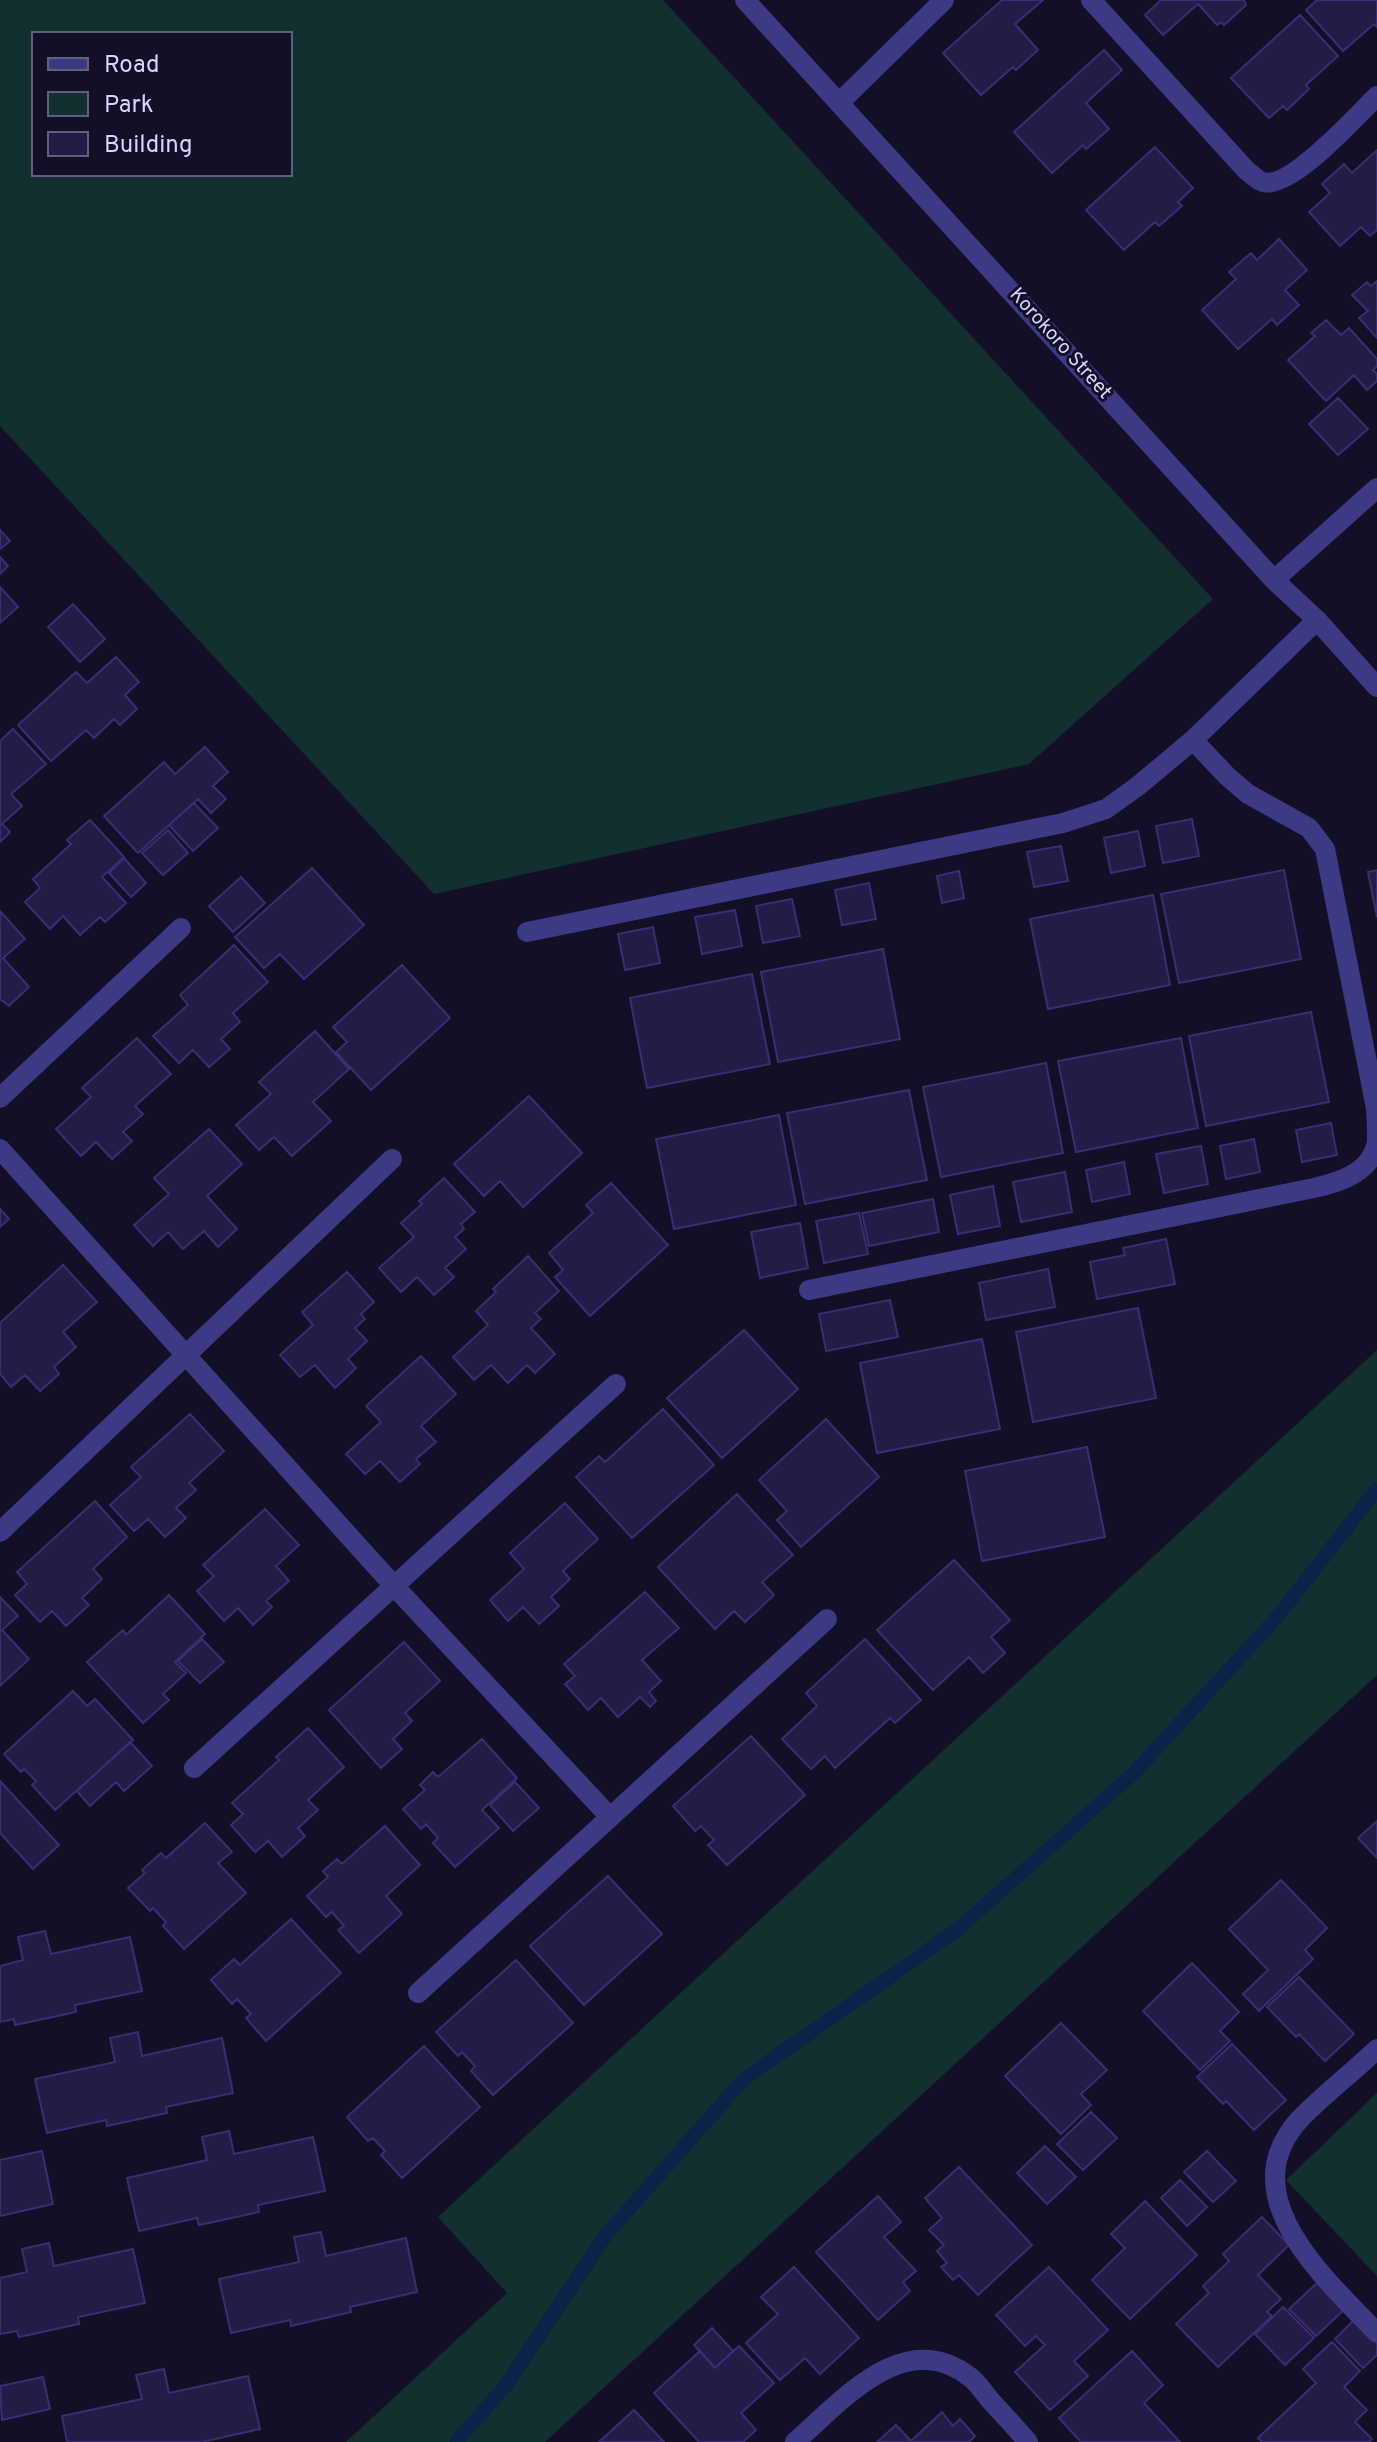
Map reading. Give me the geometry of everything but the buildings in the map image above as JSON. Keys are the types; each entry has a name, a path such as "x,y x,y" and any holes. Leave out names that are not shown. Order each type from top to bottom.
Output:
{"street":[{"name":"Korokoro Street","path":"745,0 1274,580 1317,620 1377,687"},
{"path":"840,102 944,0"},
{"path":"1091,0 1247,171 1262,182 1277,181 1299,170 1377,96"},
{"path":"1274,580 1377,488"},
{"path":"527,932 1063,823 1106,809 1193,740 1317,620"},
{"path":"809,1290 1314,1188 1342,1181 1368,1163 1377,1141 1376,1108 1325,849 1309,828 1248,794 1193,740"},
{"path":"0,1098 181,928"},
{"path":"0,1149 395,1587 610,1817"},
{"path":"0,1532 392,1159"},
{"path":"194,1768 616,1384"},
{"path":"418,1993 827,1619"},
{"path":"1377,2049 1298,2122 1283,2146 1275,2186 1282,2218 1302,2249 1321,2274 1377,2333"},
{"path":"795,2442 863,2382 892,2365 921,2359 944,2364 970,2377 1028,2442"}],"green space":[{"path":"0,0 663,0 1213,599 1029,764 434,894 0,426"},
{"path":"1377,1350 1377,1675 545,2442 346,2442 507,2293 438,2217"},
{"path":"1377,2093 1377,2276 1286,2180"}],"waterway":[{"path":"456,2442 507,2384 605,2236 744,2079 957,1930 1134,1773 1278,1616 1377,1489"}]}
